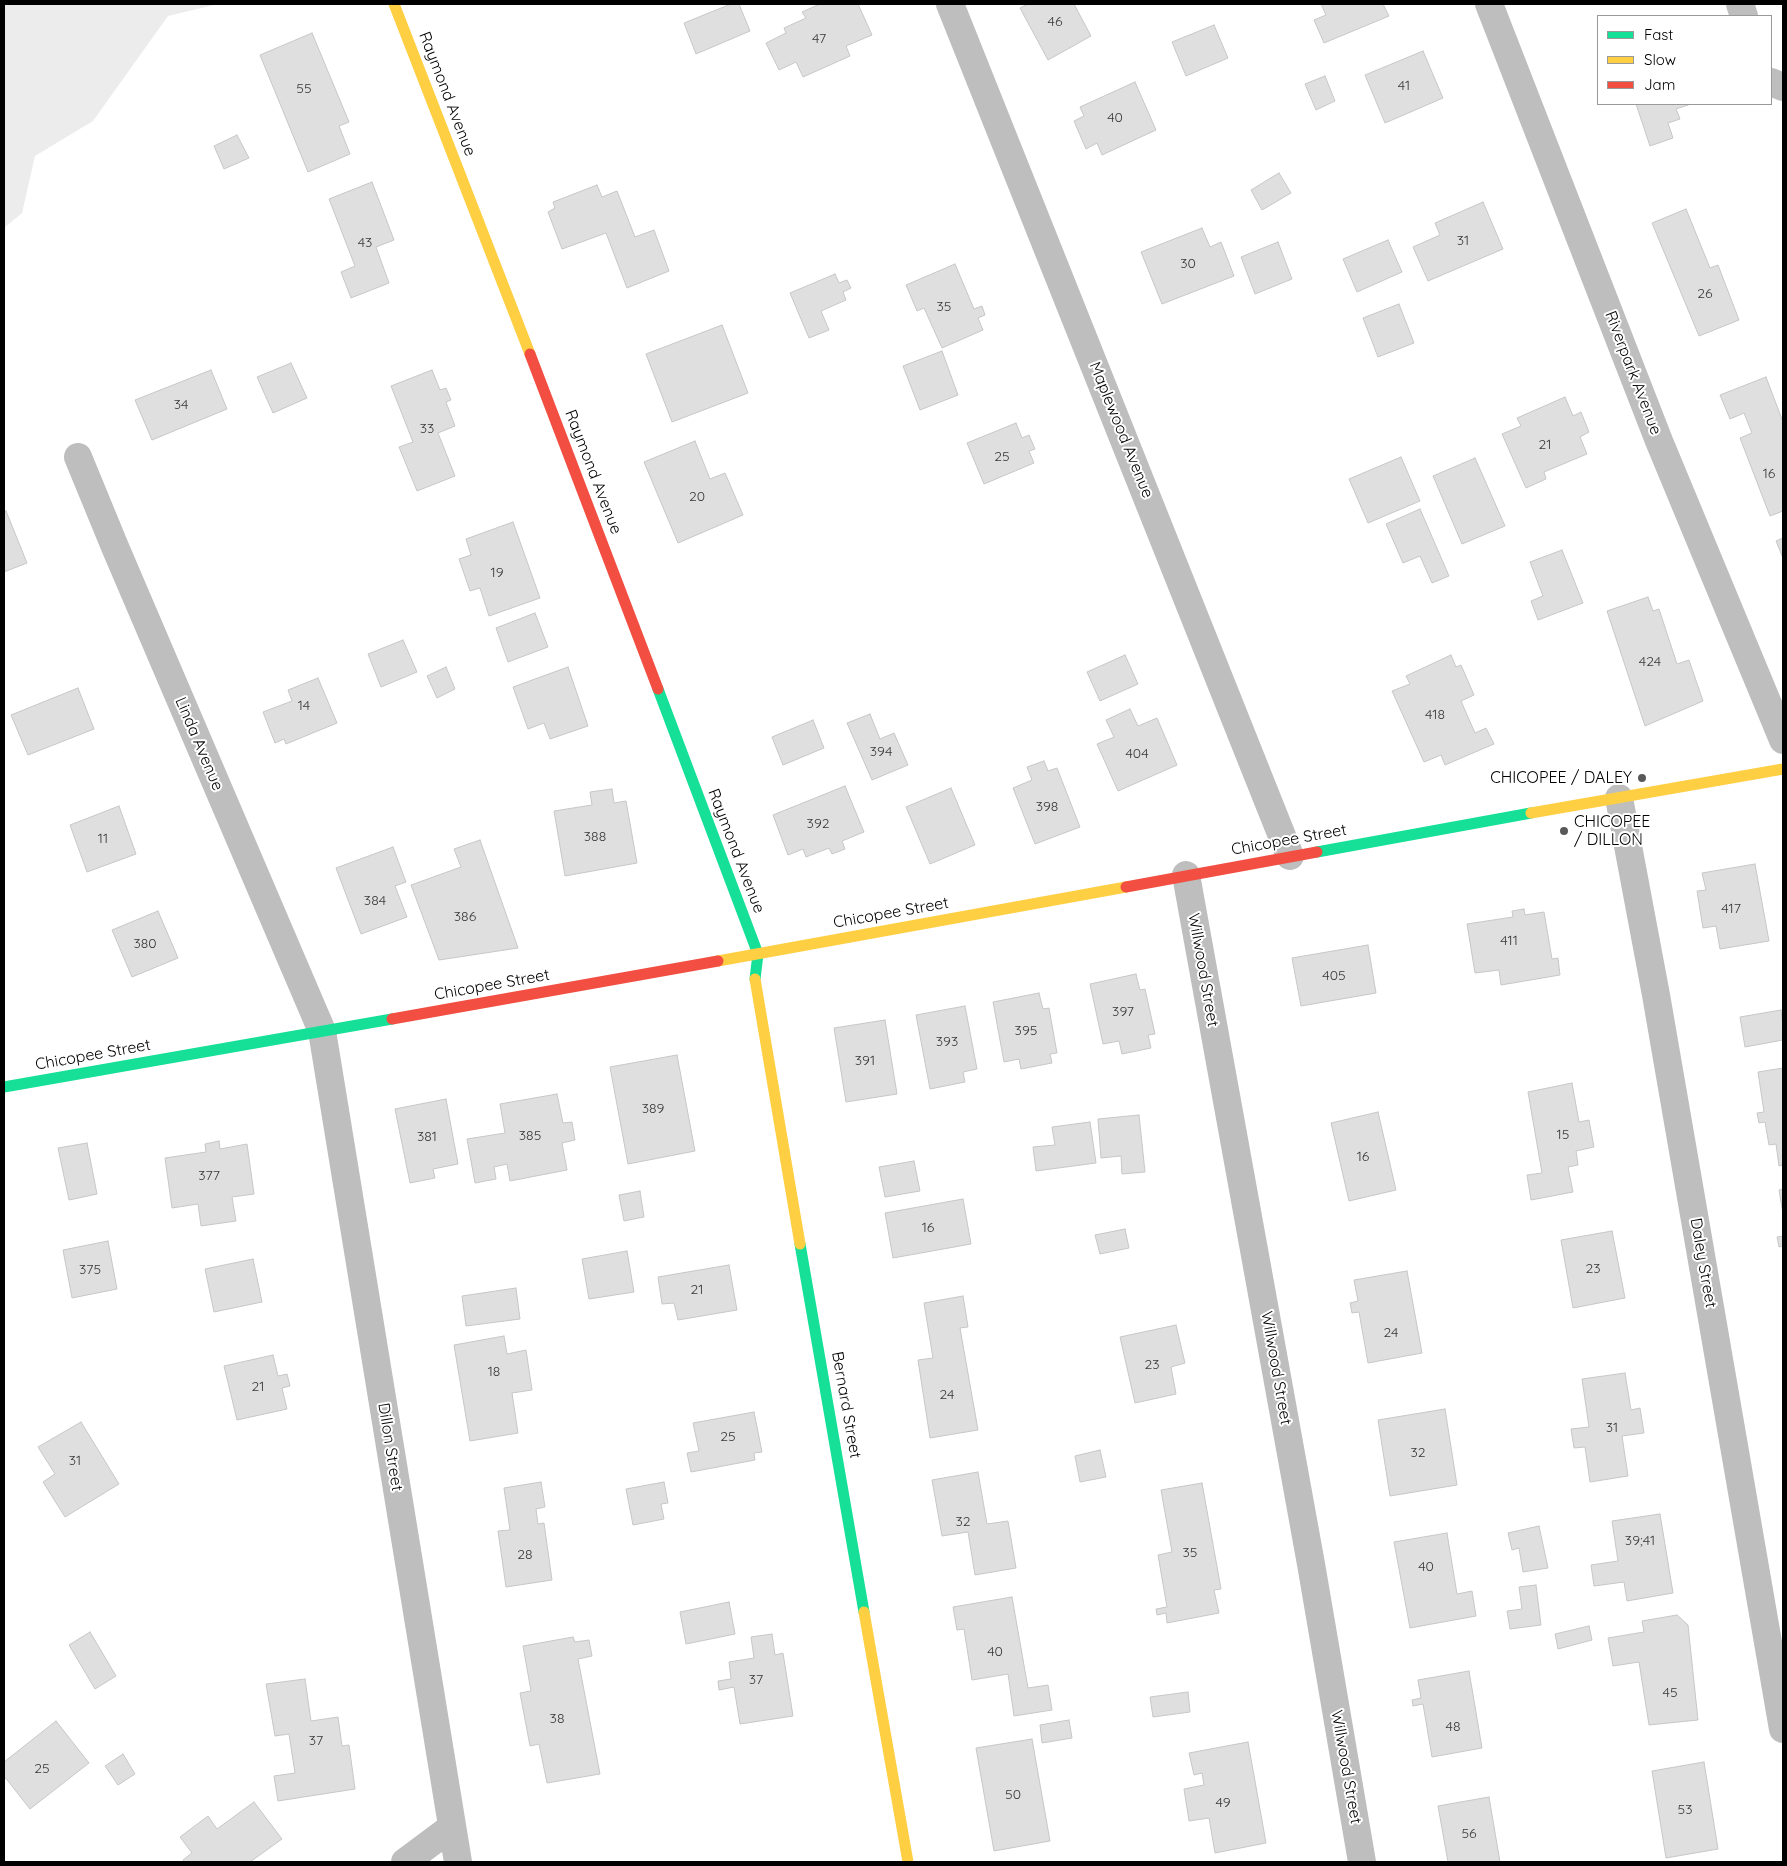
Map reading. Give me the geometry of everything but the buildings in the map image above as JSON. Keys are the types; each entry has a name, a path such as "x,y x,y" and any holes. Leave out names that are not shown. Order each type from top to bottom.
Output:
{"street":[{"name":"Raymond Avenue","path":"394,4 545,391 758,954"},
{"name":"Maplewood Avenue","path":"950,4 1290,856"},
{"name":"Riverpark Avenue","path":"1489,4 1659,441 1783,740"},
{"name":"Linda Avenue","path":"78,457 114,546 322,1031"},
{"name":"Chicopee Street","path":"4,1087 758,954 1290,856 1783,770"},
{"name":"Daley Street","path":"1619,798 1656,995 1783,1730"},
{"name":"Willwood Street","path":"1186,875 1311,1564 1362,1862"},
{"name":"Bernard Street","path":"758,954 755,982 908,1862"},
{"name":"Dillon Street","path":"322,1031 458,1862"},
{"path":"405,1862 452,1827"}],"shaded area":[{"path":"4,4 218,4 168,16 93,121 35,156 22,213 4,228"}],"traffic: fast":[{"path":"658,689 758,954 755,979"},
{"path":"1317,852 1531,813"},
{"path":"4,1087 392,1019"},
{"path":"800,1244 864,1612"}],"traffic: slow":[{"path":"394,4 530,354"},
{"path":"1531,813 1783,769"},
{"path":"718,961 1126,887"},
{"path":"755,979 800,1244"},
{"path":"864,1612 908,1862"}],"traffic: jam":[{"path":"530,354 658,689"},
{"path":"1126,887 1317,852"},
{"path":"392,1019 718,961"}],"place":[{"name":"CHICOPEE / DALEY","path":"1642,778"},
{"name":"CHICOPEE / DILLON","path":"1564,831"}]}
